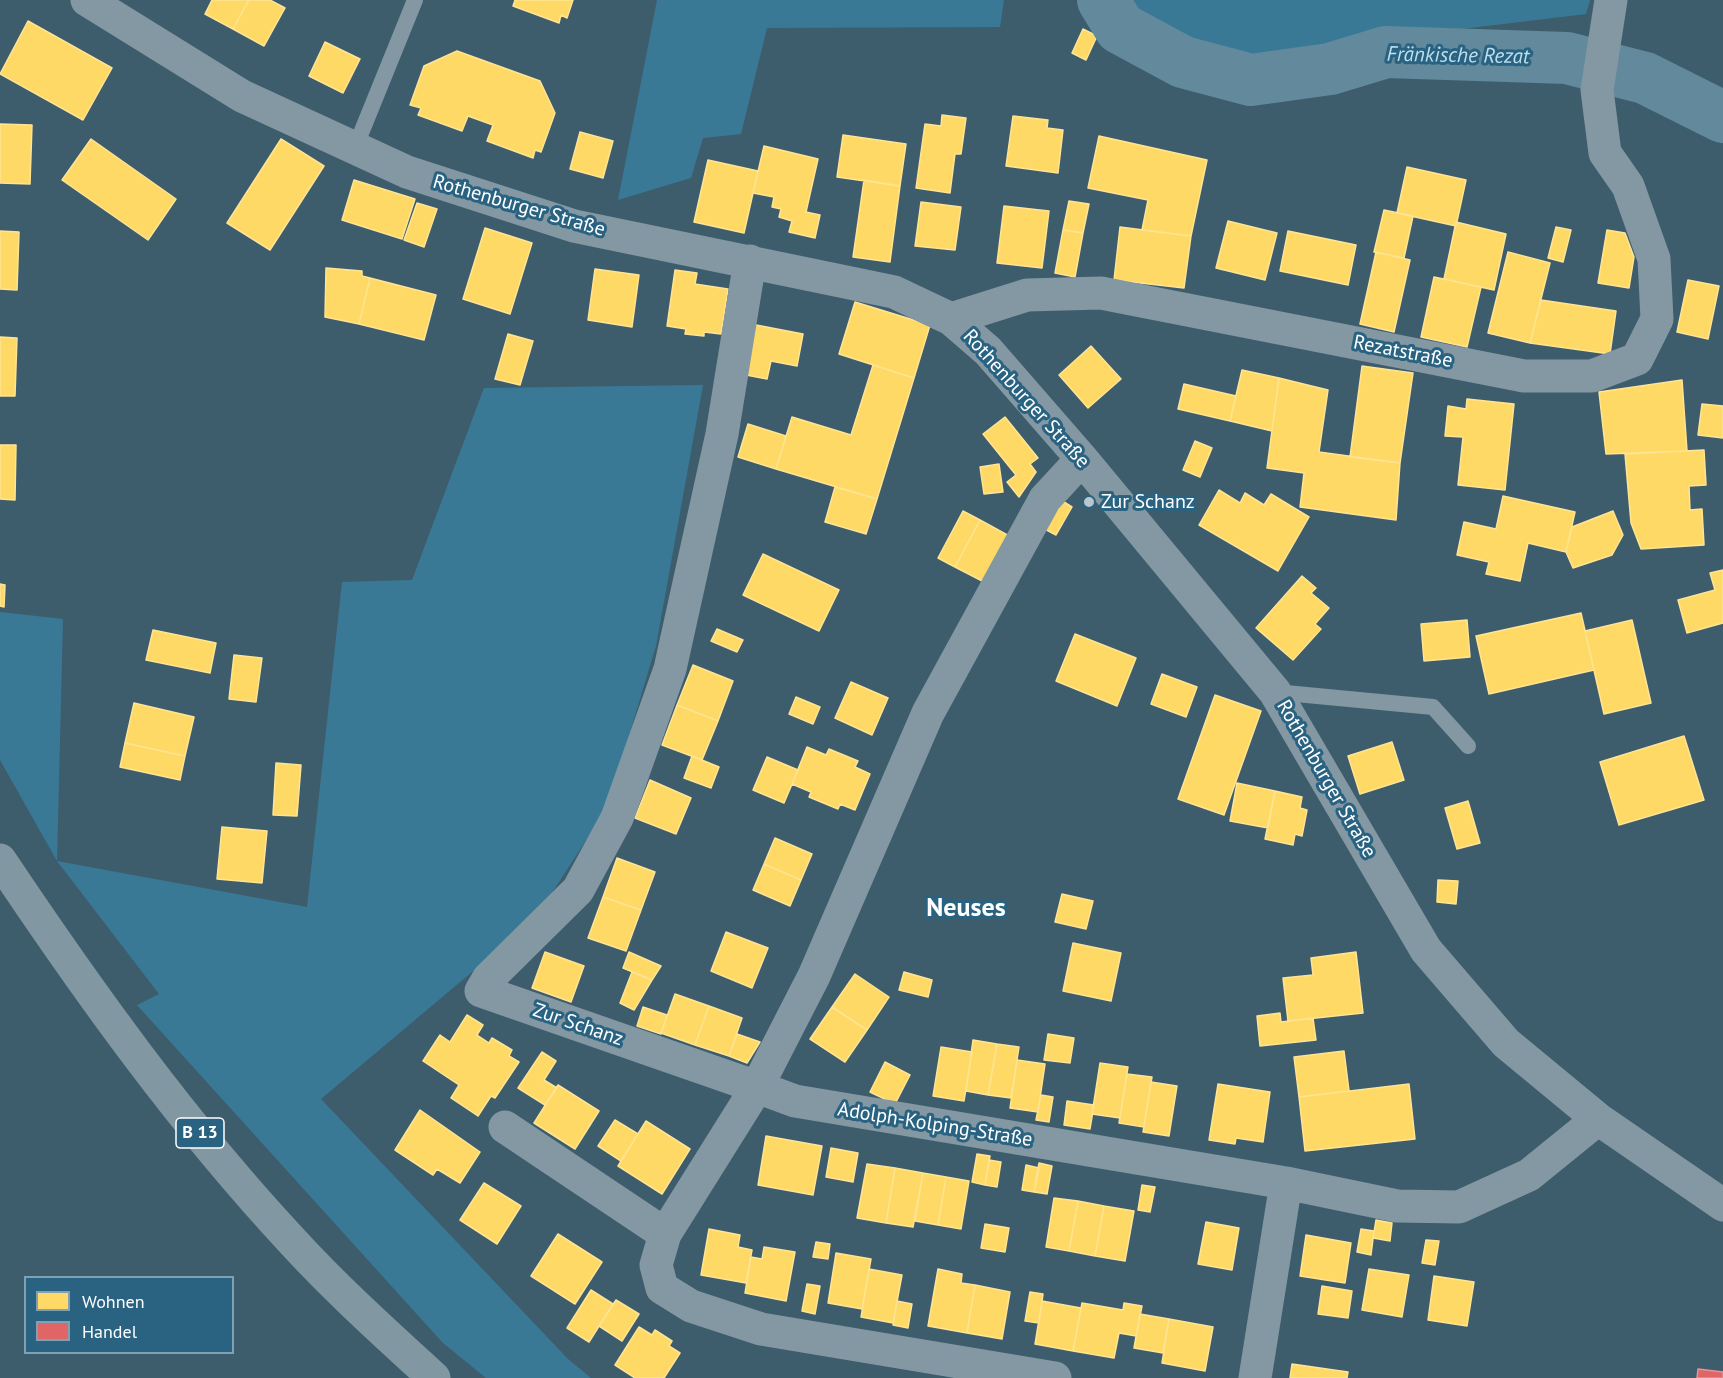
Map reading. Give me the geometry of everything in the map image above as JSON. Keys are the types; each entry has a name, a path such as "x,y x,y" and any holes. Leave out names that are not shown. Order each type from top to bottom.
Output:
{"main road":[{"name":"B 13","path":"0,860 72,968 167,1094 293,1243 434,1378"}],"street":[{"name":"Rothenburger Straße","path":"91,1 242,96 407,172 574,226 894,291 951,319 988,351 1082,459 1275,692 1426,950 1506,1043 1598,1119 1723,1205"},
{"name":"Rezatstraße","path":"951,319 1027,295 1101,293 1524,376 1592,376 1637,359 1657,319 1654,258 1628,186 1605,153 1597,90 1610,3"},
{"name":"Zur Schanz","path":"750,261 722,434 670,669 617,818 578,890 488,979 481,991 757,1087"},
{"path":"1055,1378 1012,1375 761,1329 691,1306 662,1288 656,1265 665,1234 757,1087 814,976 928,713 1045,499 1082,459"},
{"name":"Adolph-Kolping-Straße","path":"757,1087 795,1101 1286,1183 1397,1206 1459,1206 1529,1175 1598,1119"},
{"path":"505,1126 665,1234"},
{"path":"1255,1378 1286,1183"}],"lane":[{"path":"355,148 415,0"},
{"path":"1275,692 1433,707 1467,746"}],"shaded area":[{"path":"657,0 1004,0 1000,27 767,28 741,134 703,138 691,178 618,200"},
{"path":"1118,0 1590,0 1586,14 1371,40 1273,63 1184,45"},
{"path":"703,385 656,646 607,808 535,919 321,1099 568,1359 591,1378 486,1378 443,1343 137,1005 159,994 57,861 307,907 342,582 412,580 484,388"},
{"path":"0,612 63,619 57,861 0,760"}],"building: Wohnen":[{"path":"212,0 249,0 233,29 205,14"},
{"path":"249,0 270,0 285,8 264,46 233,29"},
{"path":"515,0 573,0 567,18 561,15 559,23 513,6"},
{"path":"28,21 112,68 83,120 0,74"},
{"path":"1083,29 1097,36 1086,60 1072,53"},
{"path":"325,42 360,59 343,93 309,76"},
{"path":"457,51 540,81 555,113 541,152 535,150 533,158 487,141 493,125 468,116 462,131 418,115 421,108 410,105 424,66"},
{"path":"942,115 966,118 961,154 955,154 950,193 916,188 925,124 941,126"},
{"path":"1013,116 1048,120 1047,128 1063,130 1058,173 1006,166"},
{"path":"0,124 32,125 30,184 0,183"},
{"path":"580,132 613,141 603,178 570,169"},
{"path":"843,135 906,144 900,186 837,177"},
{"path":"1099,136 1207,160 1191,236 1142,230 1148,200 1088,188"},
{"path":"91,139 176,199 148,240 62,180"},
{"path":"281,139 324,166 270,250 227,223"},
{"path":"764,146 818,159 806,212 820,215 815,238 789,232 792,221 779,217 781,209 772,207 774,197 753,193"},
{"path":"708,160 758,171 744,233 694,222"},
{"path":"1407,167 1466,180 1456,226 1397,213"},
{"path":"354,180 415,199 402,239 342,220"},
{"path":"864,180 900,186 890,262 853,257"},
{"path":"1069,201 1089,204 1083,233 1063,230"},
{"path":"921,202 961,207 955,250 915,246"},
{"path":"417,203 437,209 424,247 404,240"},
{"path":"1004,206 1049,211 1042,268 997,263"},
{"path":"1384,210 1413,216 1404,258 1374,252"},
{"path":"1228,221 1277,233 1265,280 1216,268"},
{"path":"1456,222 1506,234 1494,290 1444,279"},
{"path":"1120,227 1191,236 1184,288 1114,280"},
{"path":"1556,227 1571,230 1563,262 1548,258"},
{"path":"485,228 532,243 510,314 463,299"},
{"path":"1063,230 1083,233 1075,277 1055,273"},
{"path":"1607,230 1625,233 1634,257 1629,288 1598,283"},
{"path":"0,231 19,232 17,290 0,289"},
{"path":"1288,231 1356,245 1348,285 1280,271"},
{"path":"1376,252 1410,260 1394,332 1360,324"},
{"path":"1508,252 1550,263 1530,343 1488,333"},
{"path":"326,268 362,271 362,276 370,278 359,324 325,317"},
{"path":"595,269 639,275 632,327 588,320"},
{"path":"675,270 697,273 695,284 728,289 721,334 704,332 704,336 685,334 686,329 667,326"},
{"path":"1434,277 1481,287 1467,347 1421,337"},
{"path":"370,278 436,295 424,340 359,324"},
{"path":"1688,280 1719,286 1708,339 1677,332"},
{"path":"1541,300 1616,311 1610,354 1530,343"},
{"path":"855,302 930,325 914,378 839,354"},
{"path":"751,324 803,334 797,366 771,361 767,379 741,374"},
{"path":"508,334 533,341 520,385 495,379"},
{"path":"0,337 17,338 15,396 0,396"},
{"path":"1091,346 1121,379 1088,408 1059,375"},
{"path":"873,365 914,378 877,499 776,469 792,417 851,435"},
{"path":"1362,366 1413,373 1400,463 1350,457"},
{"path":"1242,370 1279,378 1272,431 1230,421"},
{"path":"1279,378 1328,390 1319,452 1400,463 1396,520 1300,507 1304,473 1267,468"},
{"path":"1682,380 1687,451 1606,454 1599,392"},
{"path":"1184,384 1236,396 1230,421 1178,409"},
{"path":"1467,399 1514,404 1505,490 1458,485 1463,437 1445,436 1448,406 1466,409"},
{"path":"1702,404 1723,406 1723,438 1698,435"},
{"path":"1005,417 1038,458 1030,464 1036,472 1019,497 1007,482 1016,475 983,434"},
{"path":"748,424 786,436 776,469 738,457"},
{"path":"1195,441 1212,448 1200,477 1183,470"},
{"path":"0,445 16,445 15,500 0,499"},
{"path":"1704,450 1706,485 1689,486 1690,510 1702,509 1704,545 1641,549 1631,523 1625,454"},
{"path":"999,464 1003,492 984,494 980,467"},
{"path":"835,487 877,499 866,534 825,522"},
{"path":"1219,490 1240,503 1245,493 1264,505 1271,494 1309,517 1278,571 1199,525"},
{"path":"1503,496 1575,512 1566,552 1528,543 1520,581 1486,574 1489,562 1457,555 1464,522 1496,529"},
{"path":"1056,497 1072,507 1056,535 1039,526"},
{"path":"963,511 980,520 955,567 938,558"},
{"path":"1613,511 1623,535 1612,555 1573,568 1566,552 1572,527"},
{"path":"980,520 1011,537 986,583 955,567"},
{"path":"763,554 839,590 819,631 743,595"},
{"path":"1723,570 1723,623 1687,633 1678,600 1715,590 1710,573"},
{"path":"1302,576 1316,588 1311,593 1329,608 1315,624 1321,629 1293,660 1256,628"},
{"path":"0,584 5,585 4,607 0,606"},
{"path":"1581,613 1594,670 1489,694 1476,636"},
{"path":"1467,620 1470,657 1424,661 1421,624"},
{"path":"1632,620 1651,703 1604,714 1585,631"},
{"path":"717,629 743,640 737,652 711,641"},
{"path":"153,630 216,643 210,673 146,660"},
{"path":"1075,634 1136,658 1117,706 1056,681"},
{"path":"234,655 262,658 256,702 229,699"},
{"path":"693,665 733,681 718,721 677,705"},
{"path":"1162,674 1197,687 1186,717 1151,704"},
{"path":"851,682 888,698 872,735 835,718"},
{"path":"1215,695 1261,711 1224,815 1178,799"},
{"path":"796,697 820,707 813,724 789,714"},
{"path":"134,703 194,717 185,756 125,743"},
{"path":"677,705 718,721 702,760 662,745"},
{"path":"1684,736 1704,800 1619,825 1600,762"},
{"path":"1392,742 1404,780 1360,794 1348,756"},
{"path":"125,743 185,756 180,780 120,767"},
{"path":"807,747 826,755 829,749 858,761 855,767 870,774 855,810 840,804 838,809 809,797 811,792 792,784"},
{"path":"692,756 719,767 711,788 684,778"},
{"path":"767,757 798,770 784,803 753,790"},
{"path":"276,763 301,765 297,816 273,815"},
{"path":"650,780 691,798 676,834 635,818"},
{"path":"1237,783 1275,791 1268,828 1230,821"},
{"path":"1275,791 1302,797 1300,808 1307,810 1302,836 1295,834 1293,845 1265,839"},
{"path":"1468,801 1480,843 1457,849 1445,808"},
{"path":"222,827 267,831 262,883 217,879"},
{"path":"775,838 812,854 801,880 764,864"},
{"path":"617,858 655,872 641,910 603,897"},
{"path":"764,864 801,880 790,906 753,890"},
{"path":"1438,880 1458,881 1456,904 1437,902"},
{"path":"1062,894 1093,901 1086,929 1055,922"},
{"path":"603,897 641,910 626,951 588,938"},
{"path":"726,932 768,948 752,988 711,971"},
{"path":"1073,943 1121,953 1111,1001 1063,991"},
{"path":"545,952 584,966 571,1002 532,988"},
{"path":"629,952 661,966 652,980 623,968"},
{"path":"1356,952 1363,1013 1288,1021 1283,978 1313,975 1311,958"},
{"path":"632,972 652,980 634,1010 620,1003"},
{"path":"904,972 932,980 928,997 899,990"},
{"path":"855,974 889,997 867,1030 832,1007"},
{"path":"675,994 709,1006 695,1045 661,1033"},
{"path":"709,1006 742,1018 729,1056 695,1045"},
{"path":"643,1007 667,1015 661,1034 637,1026"},
{"path":"832,1007 867,1030 845,1062 810,1039"},
{"path":"1280,1013 1281,1022 1313,1018 1316,1040 1260,1046 1257,1016"},
{"path":"467,1015 483,1025 477,1035 489,1043 492,1038 512,1050 509,1056 519,1062 495,1098 491,1096 478,1116 451,1098 459,1085 423,1061 440,1035 450,1042"},
{"path":"737,1034 760,1042 747,1063 729,1056"},
{"path":"1048,1034 1074,1038 1070,1063 1044,1060"},
{"path":"973,1040 997,1044 988,1095 966,1091"},
{"path":"997,1044 1019,1047 1011,1098 988,1095"},
{"path":"941,1047 972,1052 964,1101 933,1096"},
{"path":"1344,1051 1349,1091 1299,1097 1294,1057"},
{"path":"542,1052 556,1061 544,1080 557,1088 545,1105 518,1088"},
{"path":"1017,1060 1045,1064 1038,1112 1010,1108"},
{"path":"885,1062 910,1075 895,1104 870,1092"},
{"path":"1100,1063 1128,1067 1120,1118 1092,1114"},
{"path":"1127,1074 1152,1077 1144,1127 1119,1123"},
{"path":"1151,1082 1177,1086 1169,1136 1143,1132"},
{"path":"1218,1084 1270,1092 1263,1142 1236,1138 1235,1144 1209,1140"},
{"path":"1409,1084 1415,1139 1305,1151 1299,1097"},
{"path":"558,1085 599,1111 575,1149 534,1123"},
{"path":"1041,1095 1053,1097 1049,1122 1036,1120"},
{"path":"1067,1101 1094,1105 1090,1129 1064,1125"},
{"path":"420,1110 480,1152 460,1183 437,1169 433,1175 395,1150"},
{"path":"615,1120 638,1134 621,1161 598,1146"},
{"path":"646,1121 690,1149 662,1194 618,1166"},
{"path":"766,1136 822,1146 813,1195 758,1185"},
{"path":"831,1148 858,1153 853,1182 826,1177"},
{"path":"977,1154 990,1156 985,1185 972,1182"},
{"path":"989,1160 1001,1162 997,1187 985,1185"},
{"path":"1039,1163 1052,1166 1047,1194 1034,1192"},
{"path":"867,1164 895,1168 886,1223 857,1218"},
{"path":"1026,1165 1039,1168 1034,1192 1022,1190"},
{"path":"895,1168 923,1173 913,1227 886,1223"},
{"path":"923,1173 946,1177 938,1225 915,1221"},
{"path":"946,1177 969,1181 961,1229 938,1225"},
{"path":"484,1183 521,1206 497,1244 460,1220"},
{"path":"1142,1185 1155,1187 1150,1212 1138,1210"},
{"path":"1054,1198 1078,1201 1069,1251 1046,1247"},
{"path":"1078,1201 1104,1206 1095,1256 1069,1251"},
{"path":"1104,1206 1134,1211 1125,1261 1095,1256"},
{"path":"1376,1220 1392,1223 1390,1241 1373,1238"},
{"path":"1206,1222 1239,1228 1232,1270 1198,1264"},
{"path":"985,1224 1009,1228 1005,1252 981,1248"},
{"path":"709,1229 740,1235 738,1247 752,1250 746,1283 701,1275"},
{"path":"1361,1229 1374,1231 1371,1255 1357,1252"},
{"path":"558,1234 602,1262 575,1304 531,1276"},
{"path":"1306,1235 1351,1243 1345,1283 1300,1276"},
{"path":"1426,1240 1439,1241 1435,1265 1422,1263"},
{"path":"816,1242 830,1244 828,1259 813,1257"},
{"path":"764,1247 795,1252 786,1301 745,1293 751,1257 762,1259"},
{"path":"836,1253 871,1259 862,1309 828,1303"},
{"path":"869,1269 902,1275 893,1323 861,1317"},
{"path":"938,1269 962,1274 961,1283 975,1285 967,1333 928,1326"},
{"path":"1369,1269 1409,1275 1402,1317 1362,1310"},
{"path":"1434,1276 1474,1282 1467,1326 1428,1320"},
{"path":"807,1284 820,1286 815,1314 802,1311"},
{"path":"975,1285 1010,1292 1002,1339 967,1333"},
{"path":"1322,1286 1352,1291 1348,1318 1318,1314"},
{"path":"591,1290 613,1304 589,1342 567,1328"},
{"path":"1030,1292 1043,1294 1039,1323 1025,1321"},
{"path":"616,1300 639,1314 622,1341 599,1326"},
{"path":"897,1301 912,1304 908,1328 893,1325"},
{"path":"1042,1301 1081,1308 1073,1351 1035,1344"},
{"path":"1082,1303 1123,1310 1124,1303 1142,1306 1136,1336 1119,1333 1114,1358 1073,1351"},
{"path":"1140,1314 1169,1319 1163,1353 1134,1348"},
{"path":"1169,1319 1213,1327 1205,1371 1162,1363"},
{"path":"639,1327 652,1335 655,1330 672,1341 669,1346 680,1353 664,1378 635,1378 615,1365"},
{"path":"1292,1364 1348,1372 1347,1378 1290,1378"}],"building: Handel":[{"path":"1698,1369 1723,1372 1723,1378 1697,1378"}],"waterway":[{"name":"Fränkische Rezat","path":"1103,0 1120,28 1183,62 1251,80 1330,69 1386,52 1567,58 1645,78 1723,117"}],"place":[{"name":"Zur Schanz","path":"1089,502"}],"district":[{"name":"Neuses","path":"966,909"}]}
